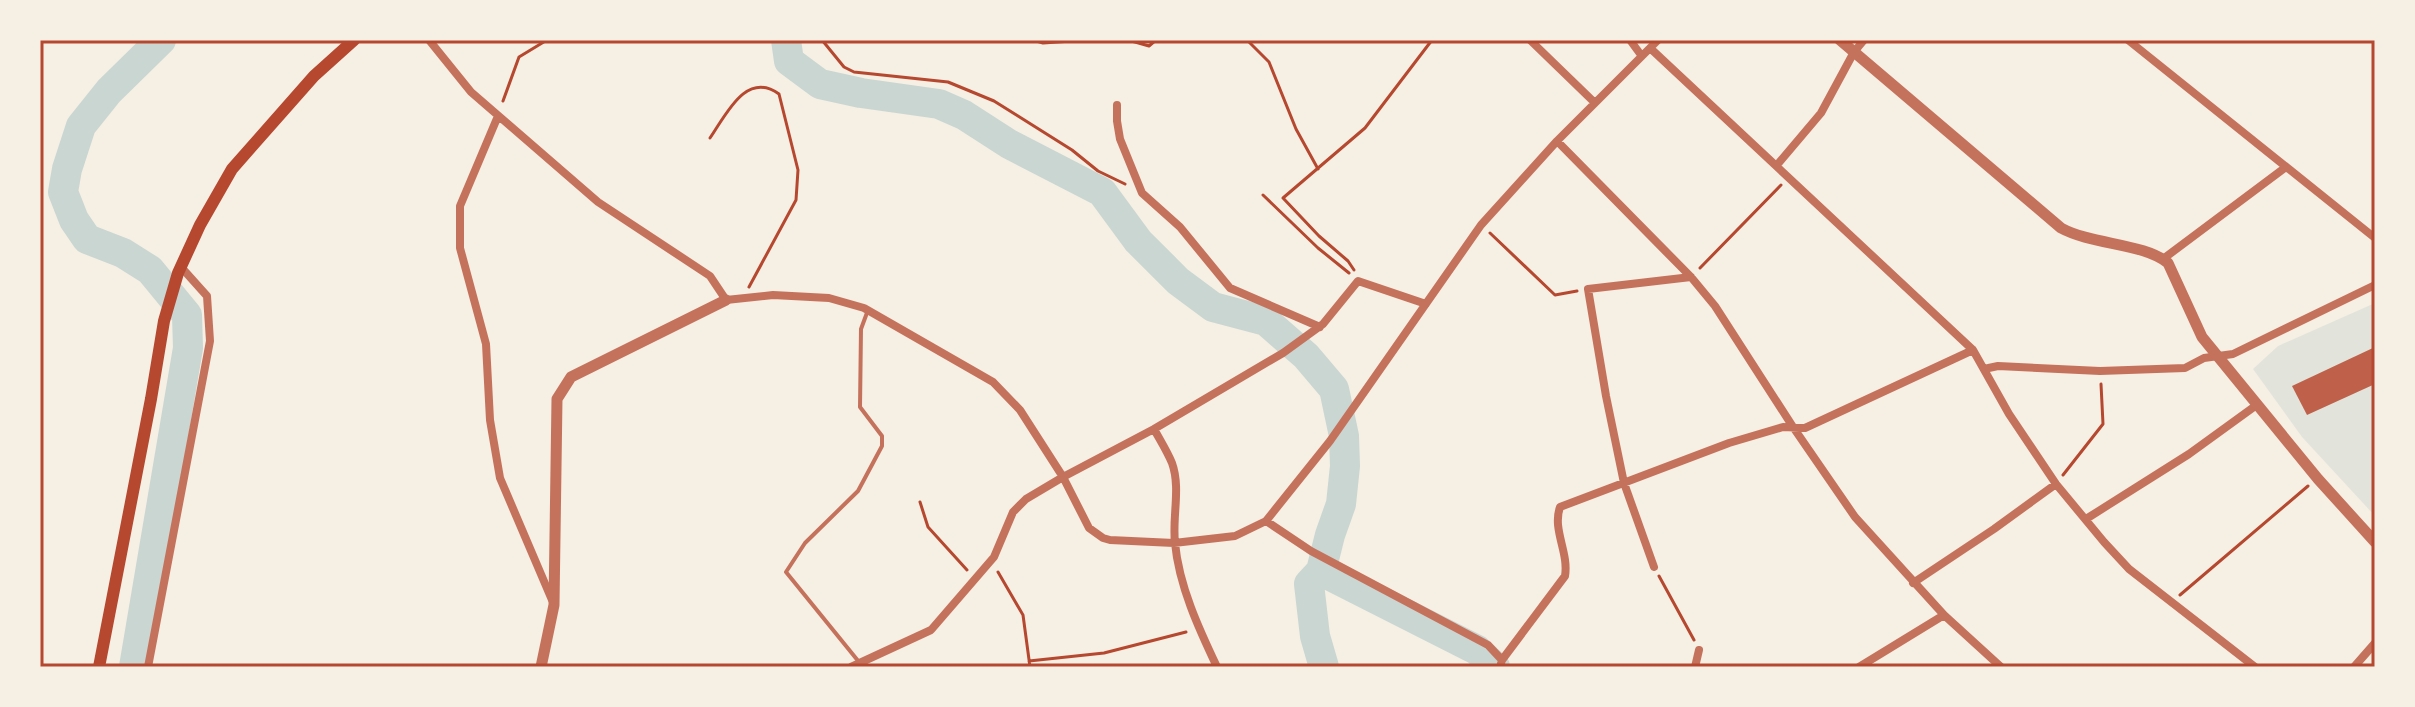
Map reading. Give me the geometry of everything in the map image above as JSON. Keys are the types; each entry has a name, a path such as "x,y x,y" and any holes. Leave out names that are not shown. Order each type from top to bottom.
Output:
{"main road":[{"path":"99,667 164,321 180,270 200,225 232,169 314,76 354,40"}],"street":[{"path":"429,40 471,92 498,116 598,202 710,276 726,300"},
{"path":"1530,40 1594,102"},
{"path":"1630,40 1641,55"},
{"path":"541,667 554,605 557,399 571,377 726,300 773,295 829,298 868,310 993,382 1020,410 1063,477 1089,528 1103,538 1174,543 1235,536 1266,521 1330,441 1481,225 1594,102 1658,40"},
{"path":"1840,40 2061,228 2077,237 2137,250 2168,263 2202,337 2318,479 2375,542"},
{"path":"1777,165 1821,113 1854,52 1864,40"},
{"path":"2128,40 2375,238"},
{"path":"1650,48 1973,350 2009,414 2056,484 2129,569 2255,667"},
{"path":"1117,105 1120,139 1142,193 1180,227 1230,288 1320,327"},
{"path":"498,116 460,206 460,248 486,344 490,420 500,478 554,605"},
{"path":"1557,141 1691,277 1715,306 1855,517 1944,615 2001,667"},
{"path":"2163,259 2286,167"},
{"path":"148,667 210,341 207,296 180,270"},
{"path":"1654,567 1624,483 1588,289 1691,277"},
{"path":"855,665 931,630 994,557 1013,512 1026,499 1283,353 1320,327 1358,281 1426,304"},
{"path":"1984,369 1998,366 2100,371 2185,368 2204,358 2233,354 2375,285"},
{"path":"1266,521 1311,551 1488,645 1501,664 1565,576 1567,565 1556,519 1560,507 1729,443 1783,427 1805,428 1973,350"},
{"path":"2086,519 2189,454 2258,404"},
{"path":"1154,429 1172,464 1176,492 1174,543 1181,573 1199,629 1217,667"},
{"path":"1913,583 2056,484"},
{"path":"1859,667 1944,615"},
{"path":"2354,667 2375,643"},
{"path":"1695,667 1699,650"}],"lane":[{"path":"855,665 786,572 805,543 858,491 882,446 882,436 860,407 861,329 868,310"}],"path":[{"path":"498,116 519,57 547,40"},
{"path":"822,40 844,67 854,72 948,82 994,101 1072,150 1098,171 1142,193"},
{"path":"1033,40 1043,43 1086,40"},
{"path":"1128,40 1149,46 1156,40"},
{"path":"1247,40 1269,62 1296,129 1318,169"},
{"path":"1358,281 1348,261 1283,198 1365,128 1432,40"},
{"path":"710,138 740,95 753,87 769,86 779,94 798,170 796,200 751,281 746,298"},
{"path":"1691,277 1789,176"},
{"path":"1263,195 1358,281"},
{"path":"1481,225 1555,295 1588,289"},
{"path":"2056,484 2103,424 2100,371"},
{"path":"2174,604 2182,592 2318,479"},
{"path":"920,502 928,527 975,579"},
{"path":"994,557 1000,578 1023,615 1030,664 1104,653 1199,629"},
{"path":"1654,567 1699,650"}],"shaded area":[{"path":"2375,303 2375,516 2302,437 2253,369 2278,346"}],"building":[{"path":"2375,347 2375,384 2307,415 2292,386"}],"waterway":[{"path":"134,667 188,348 187,315 150,270 123,253 87,239 74,220 63,192 81,126 109,91 161,40"},
{"path":"786,40 789,61 820,84 939,104 1102,192 1138,241 1178,281 1213,307 1266,321 1306,356 1334,389 1344,436 1341,504 1321,571"},
{"path":"1321,571 1477,650 1495,667"},
{"path":"1321,571 1309,584 1315,636 1324,667"}]}
